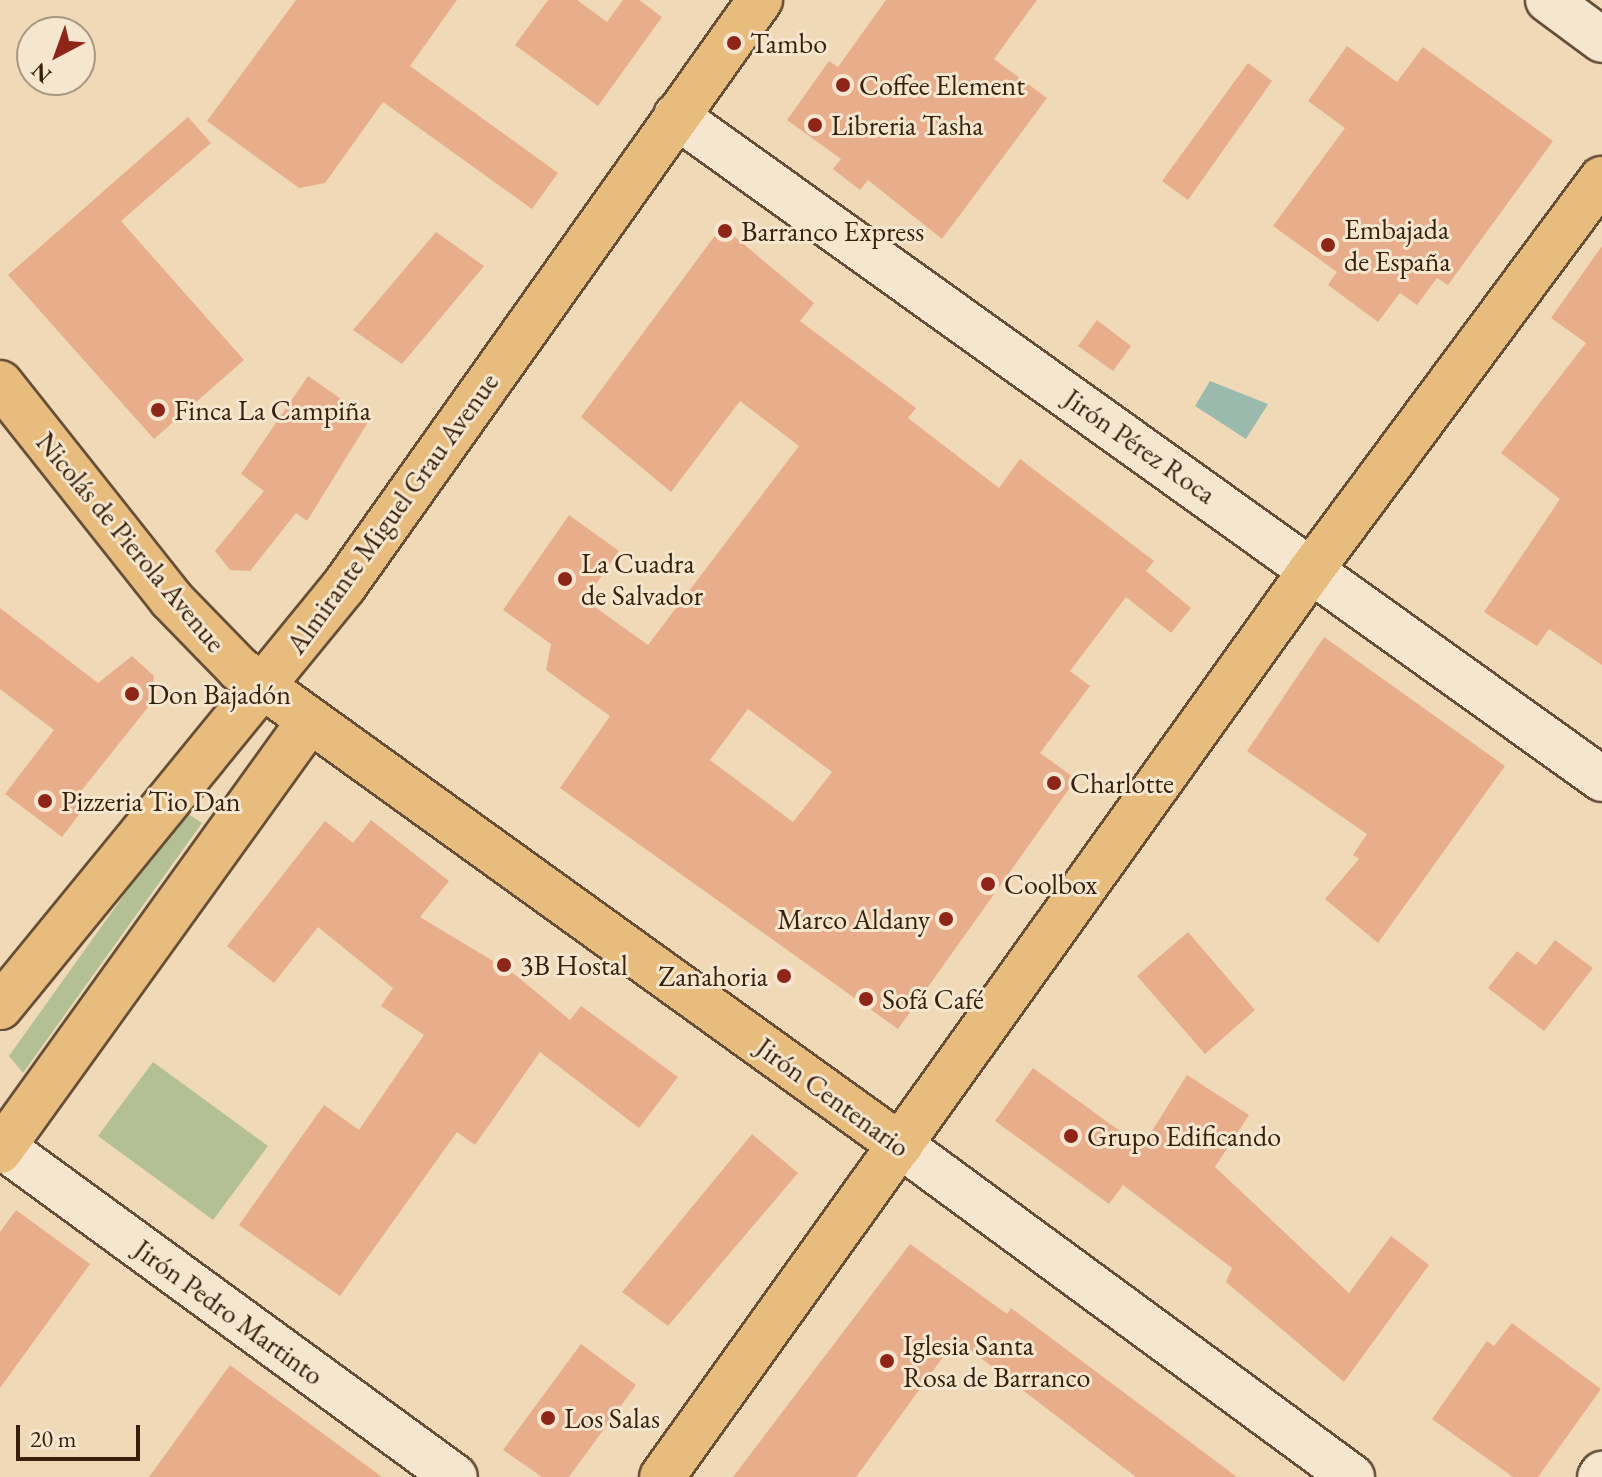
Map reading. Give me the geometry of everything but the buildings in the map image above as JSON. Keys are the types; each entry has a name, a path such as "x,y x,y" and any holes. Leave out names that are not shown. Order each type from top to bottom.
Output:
{"main road":[{"name":"Almirante Miguel Grau Avenue","path":"0,1007 344,586 760,0"},
{"path":"662,1477 1312,569 1602,179"},
{"name":"Nicolás de Pierola Avenue","path":"0,383 194,626 263,688 308,723"},
{"path":"1,1148 308,723"},
{"name":"Jirón Centenario","path":"308,723 900,1145"}],"street":[{"path":"1548,0 1602,40"},
{"name":"Jirón Pérez Roca","path":"676,116 1602,779"},
{"name":"Jirón Centenario","path":"900,1145 1352,1477"},
{"name":"Jirón Pedro Martinto","path":"1,1148 455,1477"}],"green space":[{"path":"184,811 202,823 23,1073 9,1056"},
{"path":"153,1062 268,1146 213,1220 98,1136"}],"shaded area":[{"path":"1210,381 1268,404 1246,439 1195,406"}],"place":[{"name":"Tambo","path":"734,43"},
{"name":"Coffee Element","path":"843,85"},
{"name":"Libreria Tasha","path":"815,125"},
{"name":"Barranco Express","path":"725,231"},
{"name":"Embajada de España","path":"1328,245"},
{"name":"Finca La Campiña","path":"158,410"},
{"name":"La Cuadra de Salvador","path":"565,579"},
{"name":"Don Bajadón","path":"132,694"},
{"name":"Charlotte","path":"1054,783"},
{"name":"Pizzeria Tio Dan","path":"45,801"},
{"name":"Coolbox","path":"988,884"},
{"name":"Marco Aldany","path":"946,919"},
{"name":"3B Hostal","path":"504,965"},
{"name":"Zanahoria","path":"784,976"},
{"name":"Sofá Café","path":"866,999"},
{"name":"Grupo Edificando","path":"1071,1136"},
{"name":"Iglesia Santa Rosa de Barranco","path":"887,1361"},
{"name":"Los Salas","path":"548,1418"}]}
